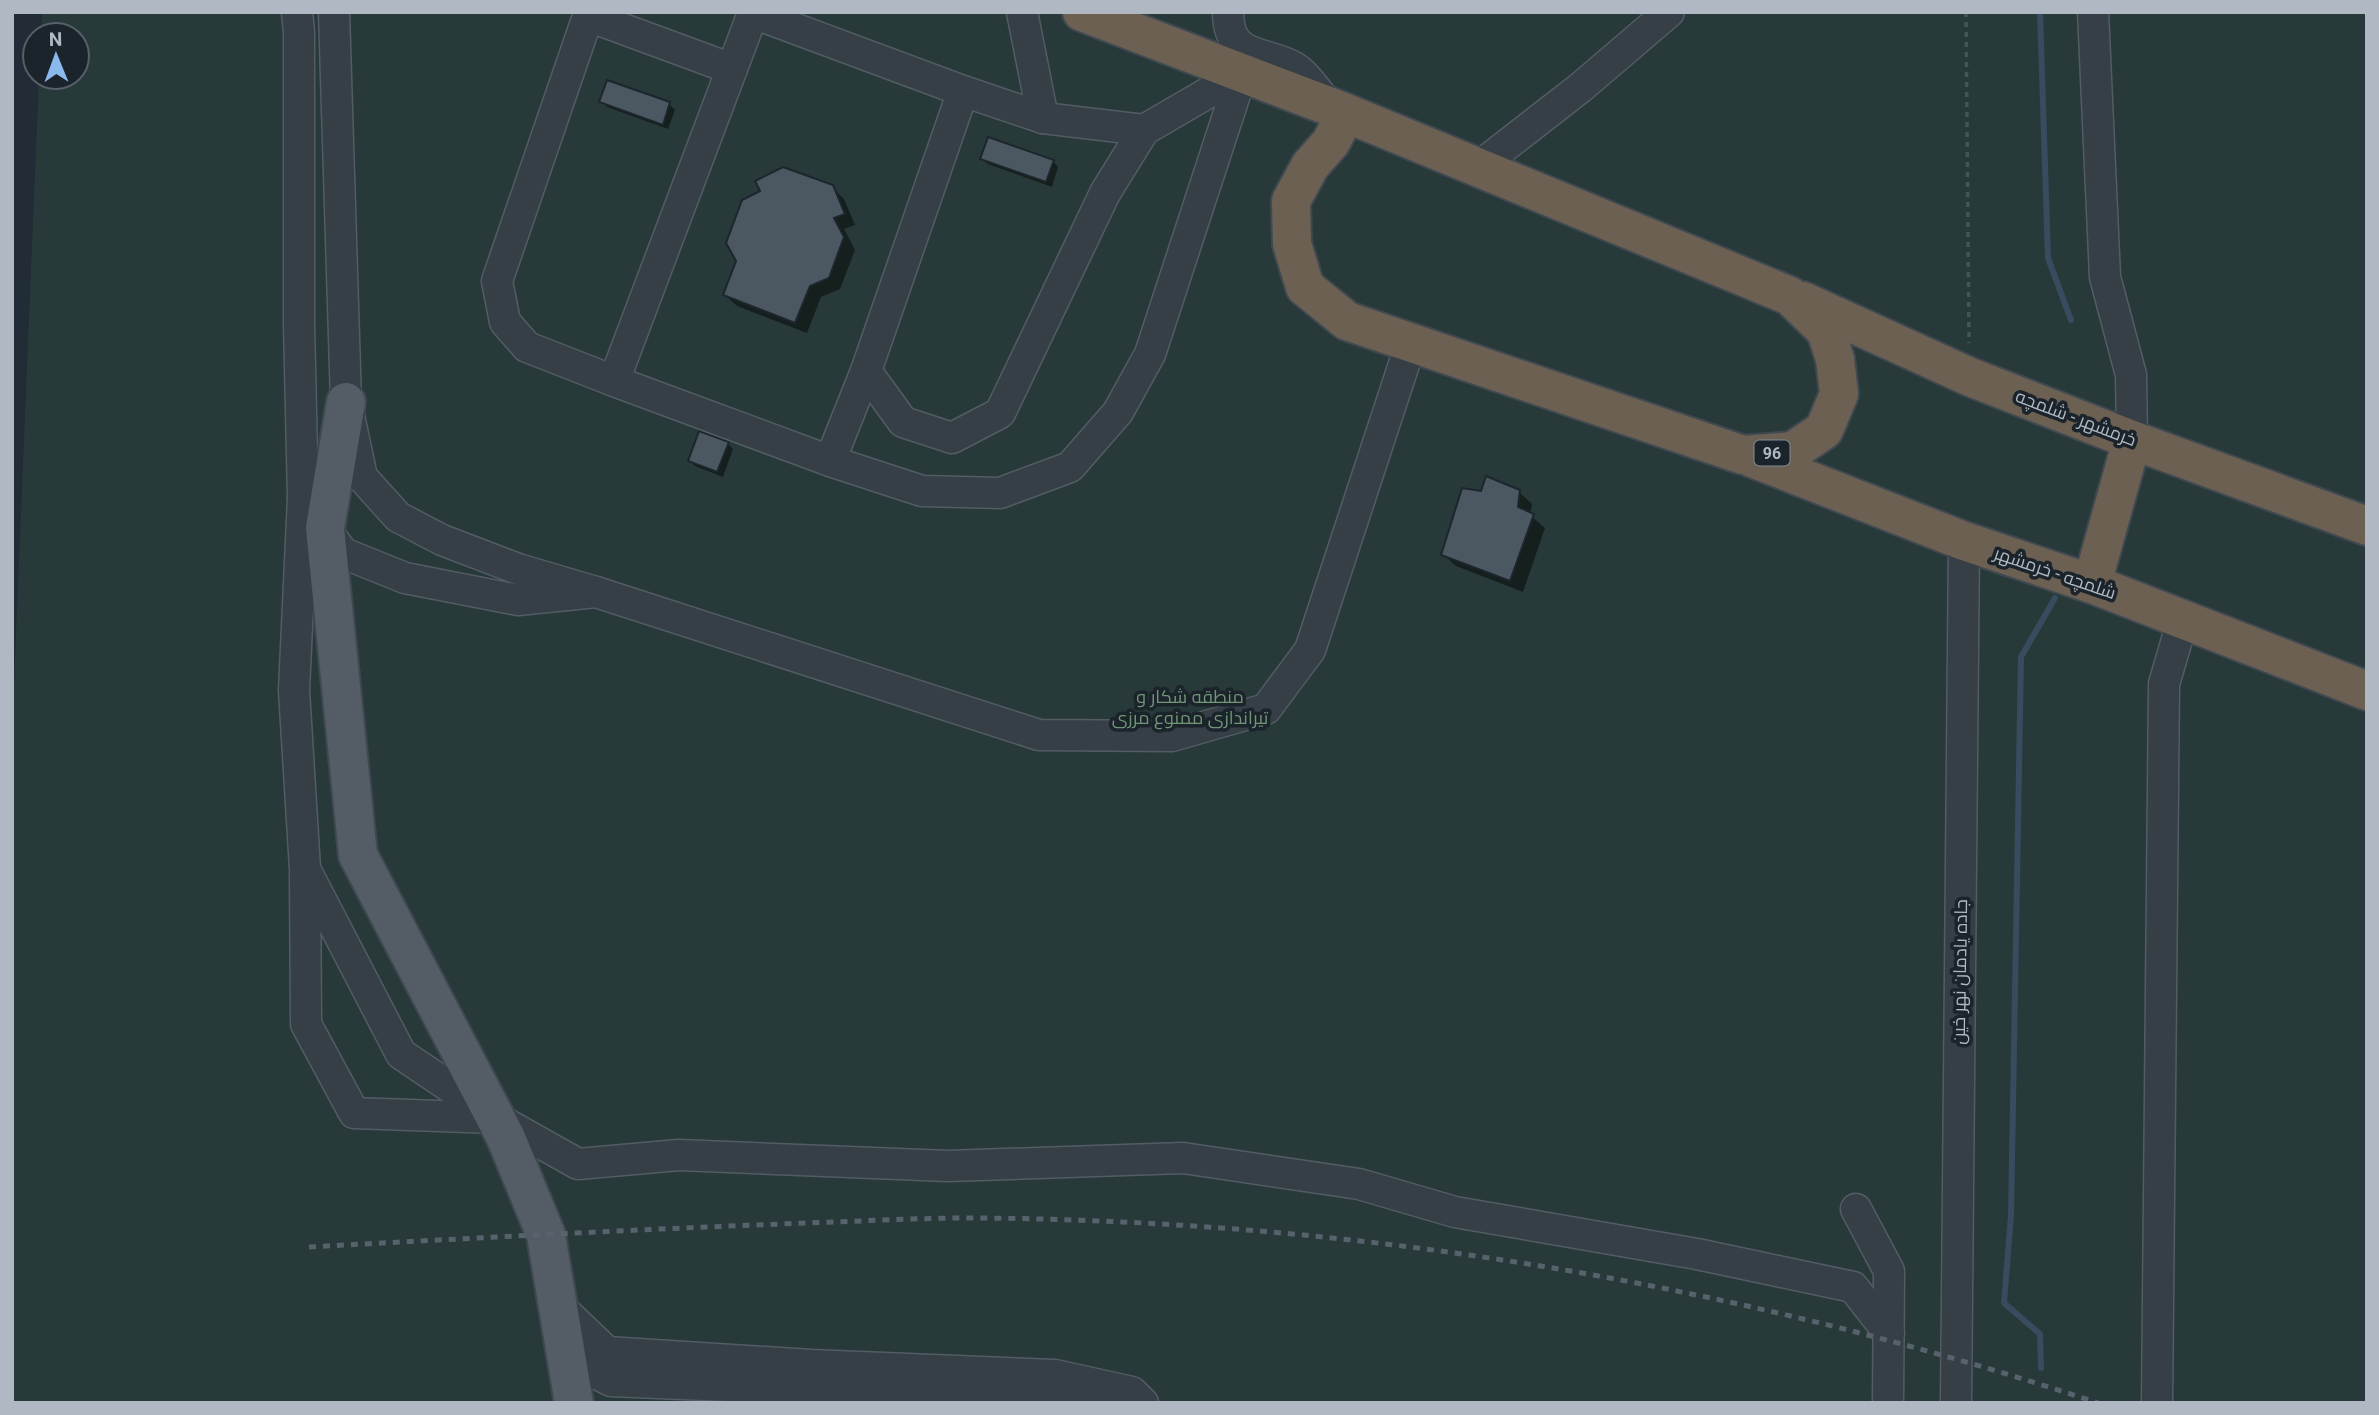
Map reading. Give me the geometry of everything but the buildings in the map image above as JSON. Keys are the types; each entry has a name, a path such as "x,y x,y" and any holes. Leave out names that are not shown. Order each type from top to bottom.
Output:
{"highway":[{"path":"1082,12 1338,110"},
{"name":"96","path":"1338,110 1477,167 1790,296 1826,331 1835,359 1839,394 1824,430 1793,451 1743,455 1347,321 1305,287 1292,244 1291,201 1310,166 1331,142 1338,110"},
{"name":"خرمشهر - شلمچه","path":"1790,296 1970,377 2367,526"},
{"path":"2092,584 2132,440"},
{"name":"شلمچه - خرمشهر","path":"1743,455 1964,541 2092,584 2367,691"}],"main road":[{"path":"346,402 314,513 358,855 506,1138 546,1235 574,1403"}],"street":[{"path":"297,12 299,324 314,513 294,690 305,869 306,1024 354,1113 496,1118"},
{"path":"334,12 346,402 362,477 398,517 442,540 518,569 1039,735 1172,736 1266,709 1310,650 1411,343"},
{"path":"1022,12 1043,118"},
{"path":"1228,12 1228,26 1241,48 1295,68 1338,110"},
{"path":"1477,167 1580,88 1669,12"},
{"path":"2093,12 2105,277 2131,375 2132,440"},
{"path":"614,381 752,13 1043,118 1144,130"},
{"path":"732,69 584,14 497,281 505,322 527,347 831,461 922,491 1000,493 1070,467 1118,412 1150,354 1242,73"},
{"path":"866,371 904,422 952,438 1000,413 1105,193 1144,130 1242,73"},
{"path":"831,461 866,371 963,91"},
{"path":"314,513 343,553 405,578 518,600 596,592"},
{"name":"جاده یادمان نهر خین","path":"1956,1403 1964,541"},
{"path":"2157,1403 2164,684 2183,619"},
{"path":"305,869 401,1055 496,1118 579,1164 679,1155 948,1166 1183,1158 1359,1184 1455,1212 1697,1254 1853,1287 1889,1333"},
{"path":"1856,1209 1889,1270 1888,1403"},
{"path":"558,1305 607,1352 1055,1375 1132,1392 1141,1403"},
{"path":"566,1358 611,1381 1141,1403"}],"path":[{"path":"1966,12 1967,299 1970,377"}],"green space":[{"name":"منطقه شکار و تیراندازی ممنوع مرزی","path":"42,12 2367,12 2367,1403 12,1403 12,732 38,91 91,91 91,21 42,21"}],"waterway":[{"path":"2040,12 2048,258 2071,320"},
{"path":"2041,1368 2040,1334 2004,1303 2011,1215 2021,657 2055,598"}],"railway":[{"path":"309,1247 683,1228 952,1218 1115,1222 1258,1231 1400,1246 1542,1266 1683,1292 1823,1324 1961,1361 2098,1403"}]}
